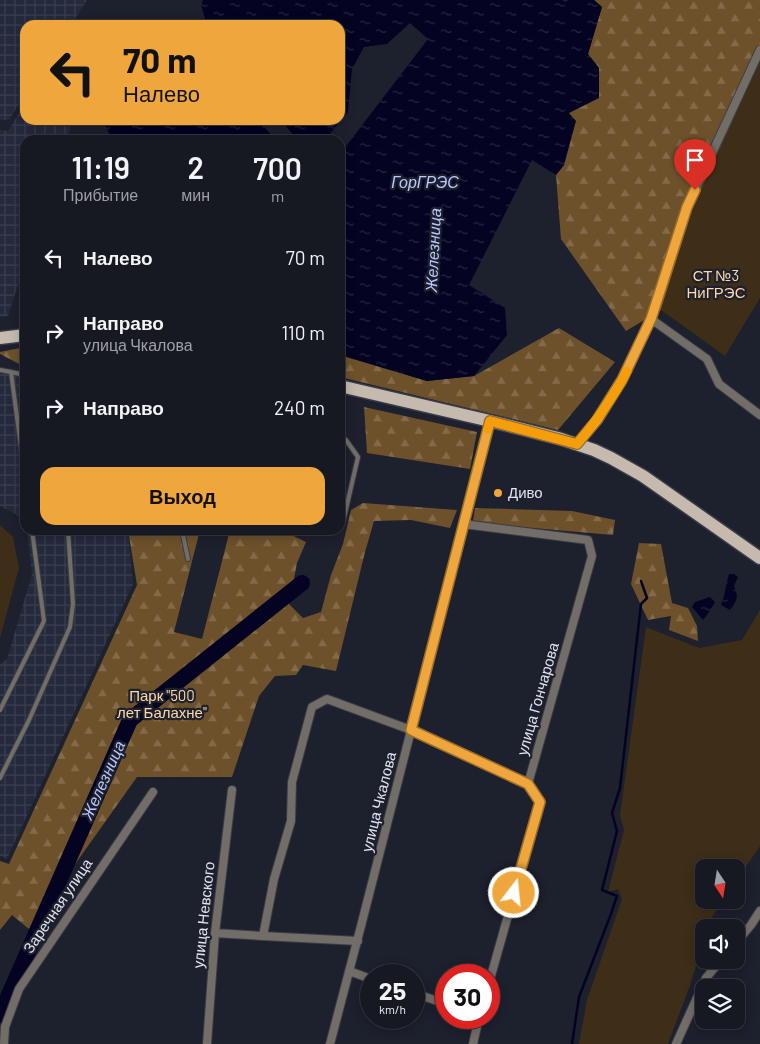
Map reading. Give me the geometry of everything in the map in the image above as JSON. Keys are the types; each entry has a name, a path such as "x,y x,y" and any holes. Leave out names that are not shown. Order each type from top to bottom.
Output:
{"main road":[{"path":"0,338 20,336"},
{"path":"345,387 490,421 577,444 611,458 643,476 760,558"}],"street":[{"path":"577,444 597,420 622,380 651,319 687,207 760,50"},
{"path":"651,319 707,359 719,384 759,413"},
{"name":"улица Чкалова","path":"330,1044 490,421"},
{"name":"улица Гончарова","path":"464,524 588,540 592,556 528,784"},
{"path":"262,936 274,879 291,821 292,782 312,707 327,699 411,730 528,784 540,802 494,964"},
{"name":"улица Невского","path":"207,1044 215,932 232,790"},
{"name":"Заречная улица","path":"4,1044 5,1027 19,989 153,792"},
{"path":"745,932 760,911"},
{"path":"215,932 358,941"},
{"path":"676,1044 706,978 714,969"},
{"path":"349,971 360,975"},
{"path":"474,1044 477,1029"}],"lane":[{"path":"0,370 20,374"},
{"path":"11,372 20,440"},
{"path":"345,440 358,457 345,513"},
{"path":"0,710 44,621 33,535"},
{"path":"0,778 70,627 73,604 68,535"},
{"path":"183,535 188,559"}],"shaded area":[{"path":"0,0 87,0 74,20 20,20 20,103 9,120 0,120"},
{"path":"20,111 20,125 72,125 68,135 20,135 20,279 8,316 0,317 0,130 8,131"},
{"path":"0,373 20,375 20,516 0,506"},
{"path":"28,535 128,535 133,584 7,859 0,856 0,664 7,659 32,574"}],"green space":[{"path":"594,0 760,0 760,61 693,208 661,310 626,331 561,239 556,175 564,165 569,113 599,68 588,54 602,7"},
{"name":"СТ №3 НиГРЭС","path":"760,61 760,298 725,356 661,310 693,208"},
{"path":"559,328 615,362 558,430 345,378 345,356 427,381 474,376"},
{"path":"20,348 20,364 0,354 0,352"},
{"path":"364,407 477,432 470,469 367,453"},
{"name":"Парк \"500 лет Балахне\"","path":"363,503 457,510 450,528 411,520 374,521 336,671 303,665 296,675 275,676 259,696 232,777 137,777 29,929 12,915 0,930 0,861 9,864 137,585 129,535 199,535 174,632 202,639 229,535 291,535 306,542 297,563 289,604 303,618 321,612 331,575 343,544 351,510"},
{"path":"475,508 572,511 615,520 613,535 473,521"},
{"path":"0,525 13,537 19,568 0,638"},
{"path":"639,543 661,544 672,603 688,608 697,626 698,641 669,630 671,616 648,620 631,584"},
{"path":"760,610 760,846 745,868 745,859 695,859 695,909 717,909 711,919 695,919 695,969 668,1044 579,1044 587,1000 622,899 618,889 608,892 624,830 620,815 646,627 699,648 742,640"}],"water":[{"name":"ГорГРЭС","path":"203,0 562,0 565,2 569,0 594,0 602,7 588,54 599,68 599,98 569,113 576,121 564,165 556,175 532,160 469,285 505,308 507,335 474,376 427,381 345,356 345,147 428,39 410,23 387,44 364,47 352,69 348,112 345,116 345,20 206,20 201,5"},
{"path":"105,125 263,125 271,135 110,135"},
{"name":"ГорГРЭС","path":"285,125 337,125 329,135 293,135"},
{"path":"729,574 734,574 738,577 734,586 736,599 730,610 721,605"},
{"path":"710,597 715,602 703,620 692,607 695,602"}],"waterway":[{"path":"572,1044 579,997 617,896 602,890 617,831 612,813 620,788 641,604 647,598 641,581"},
{"name":"Железница","path":"0,1015 130,720 302,583"}],"slow traffic":[{"path":"488,429 490,421 577,444 597,420 627,371"}],"place":[{"name":"Диво","path":"498,493"}],"route":[{"path":"514,893 540,802 528,784 411,730 490,421 577,444 597,420 622,380 651,319 687,207 695,190"}]}
